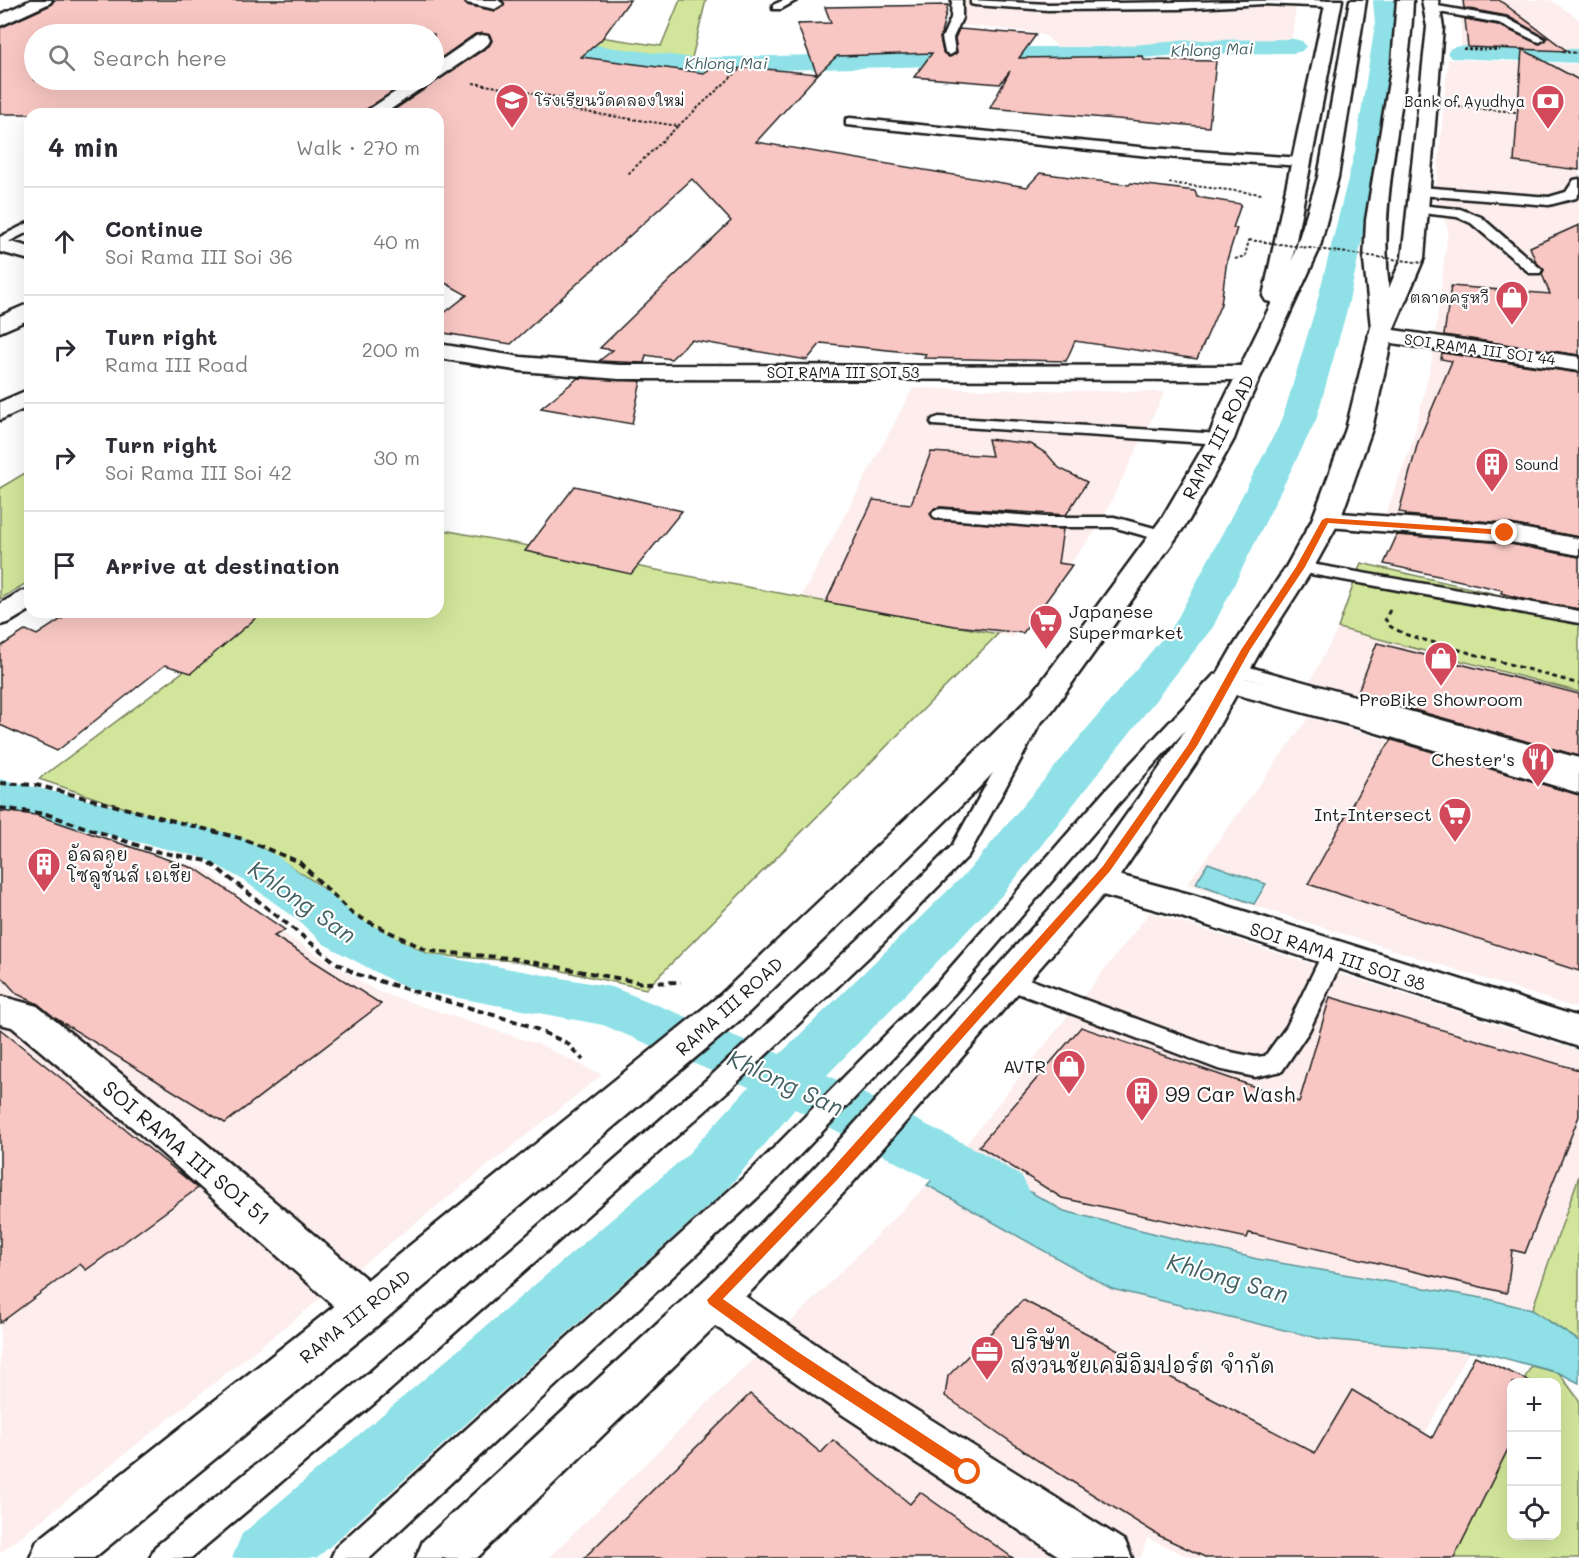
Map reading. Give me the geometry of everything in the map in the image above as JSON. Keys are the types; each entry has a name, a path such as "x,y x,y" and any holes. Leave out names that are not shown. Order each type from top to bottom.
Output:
{"main road":[{"path":"1,20 44,0"},
{"path":"473,0 495,4"},
{"name":"RAMA III ROAD","path":"55,1558 366,1307 733,1005 958,789 1041,704 1163,536 1221,439 1231,412 1308,250 1328,177 1358,0"},
{"path":"1381,331 1375,252 1381,185 1405,35 1405,0"},
{"name":"RAMA III ROAD","path":"1268,334 1280,260 1303,162 1334,2"},
{"path":"456,1553 714,1300 833,1176 1107,868 1192,746 1236,667 1300,567 1326,520 1359,429 1381,331 1413,258 1436,27 1431,4"},
{"path":"444,66 482,40"},
{"path":"380,108 408,90"},
{"path":"0,244 24,252"},
{"path":"0,325 24,313"},
{"name":"SOI RAMA III SOI 44","path":"1381,331 1579,364"},
{"name":"SOI RAMA III SOI 53","path":"444,353 521,364 619,372 1250,373"},
{"path":"0,412 24,399"},
{"path":"1326,520 1505,533 1579,547"},
{"path":"0,616 24,602"},
{"path":"1236,667 1579,782"},
{"name":"SOI RAMA III SOI 38","path":"1096,880 1180,904 1579,1032"},
{"name":"SOI RAMA III SOI 51","path":"0,1010 24,1016 153,1122 366,1307"},
{"path":"714,1300 793,1356 968,1472 1107,1558"}],"lane":[{"path":"777,7 792,0"},
{"path":"950,52 946,41 948,32 957,18 957,0"},
{"path":"975,2 1048,7 1179,6 1263,1 1334,2"},
{"path":"1431,4 1502,20 1540,39"},
{"path":"850,122 1149,152 1303,162"},
{"path":"1419,200 1549,201 1571,195 1579,183"},
{"path":"1419,200 1476,219 1535,270"},
{"path":"0,244 24,229"},
{"path":"939,422 1221,439"},
{"path":"941,514 1045,522 1114,522 1163,536"},
{"path":"1300,567 1579,617"},
{"path":"346,1558 762,1177 946,988 1112,797 1236,667 1579,765"},
{"path":"166,1558 380,1381 721,1082 868,944 960,851 1041,704"},
{"path":"1007,980 1218,1059 1255,1068 1273,1064 1297,1031 1332,954"}],"path":[{"path":"628,174 740,69"},
{"path":"469,82 574,100 565,109 678,126"},
{"path":"1455,107 1517,112"},
{"path":"1234,259 1245,256 1249,240 1423,263"},
{"path":"1401,608 1390,609 1385,619 1391,627 1407,635 1579,684"},
{"path":"0,783 36,785 243,839 298,862 353,914 428,951 509,958 643,983 681,982"},
{"path":"0,808 46,814 154,851 208,861 335,962 349,970 454,1005 527,1025 567,1043 584,1060"}],"shaded area":[{"path":"964,0 1297,0 1291,44 1180,45 1121,52 1062,52 1046,36 1032,32 962,25"},
{"path":"1461,0 1551,0 1579,19 1579,52 1461,47"},
{"path":"1448,59 1579,64 1579,532 1384,518 1412,443 1432,360 1448,229 1435,199"},
{"path":"913,388 1165,392 1098,528 1013,637 801,597"},
{"path":"1338,628 1579,692 1579,775 1303,695"},
{"path":"1309,717 1579,796 1579,1009 1187,884"},
{"path":"0,811 40,815 157,856 204,868 286,935 376,991 541,1045 602,1075 0,1553"},
{"path":"1150,912 1579,1051 1579,1176 1532,1310 1488,1299 1257,1259 1064,1211 960,1152"},
{"path":"927,1185 1112,1289 1322,1339 1469,1352 1358,1558 1191,1558 1147,1538 1141,1558 548,1558 790,1323"}],"green space":[{"path":"510,0 511,24 661,46 680,0 706,0 691,62 475,32"},
{"path":"24,474 24,585 0,599 0,488"},
{"path":"444,530 998,634 646,989 516,961 430,955 351,917 318,884 260,847 134,811 39,779 255,618 444,618"},
{"path":"1361,563 1579,613 1579,692 1338,628"},
{"path":"1579,1176 1579,1341 1532,1310"},
{"path":"1531,1366 1559,1373 1579,1400 1579,1558 1440,1558 1507,1415 1507,1540 1561,1540 1561,1378 1525,1378"}],"water":[{"path":"1208,863 1266,884 1254,904 1196,883"},
{"path":"960,1152 1064,1211 1257,1259 1488,1299 1532,1310 1579,1341 1579,1383 1559,1373 1485,1353 1322,1339 1112,1289 927,1185"}],"building":[{"path":"54,0 463,0 467,5 495,11 504,6 502,0 630,0 601,40 581,57 704,73 710,69 754,68 817,74 797,24 831,23 825,7 948,5 940,38 943,52 949,57 957,52 955,38 959,29 1036,35 1019,58 1143,56 1144,60 1216,61 1209,127 990,108 1010,71 1000,84 914,77 932,53 837,56 756,142 1027,187 1040,173 1195,191 1197,197 1241,204 1233,228 1237,228 1227,260 1221,304 1197,359 1075,341 1066,361 924,358 926,354 821,343 807,360 691,340 671,359 646,355 644,363 599,361 613,350 600,348 731,221 692,179 511,344 444,333 444,313 467,295 444,282 444,108 397,108 424,90 444,90 444,76 489,46 492,41 490,35 475,34 444,56 444,24 24,24 24,90 395,90 369,108 24,108 24,114 0,114 0,28 51,5"},
{"path":"1463,0 1499,0 1567,51 1468,47 1465,19 1498,25 1539,44 1547,38 1507,16 1464,8"},
{"name":"Bank of Ayudhya","path":"1522,49 1579,80 1579,170 1514,162"},
{"name":"ตลาดครูหวี","path":"1579,225 1579,355 1444,335 1451,286 1550,294 1542,274 1544,270 1536,262 1530,247"},
{"path":"1442,353 1579,373 1579,537 1505,523 1405,515 1406,513 1399,512 1418,442 1452,361 1441,359"},
{"path":"578,378 641,381 632,424 541,408"},
{"path":"988,439 1031,444 1047,454 1059,468 1087,482 1066,515 941,507 935,508 930,513 935,520 1063,529 1058,563 1072,565 1023,633 955,626 826,602 873,500 911,504 931,452 992,456"},
{"path":"575,486 682,511 631,574 525,551"},
{"path":"1397,535 1505,543 1579,557 1579,609 1523,599 1501,593 1502,590 1384,564"},
{"path":"63,618 256,618 191,673 165,665 57,751 0,725 0,647 26,630 37,635"},
{"name":"ProBike Showroom","path":"1377,643 1579,694 1579,756 1357,694"},
{"name":"Int-Intersect","path":"1392,740 1579,795 1579,971 1308,884 1375,763"},
{"path":"0,811 36,815 196,869 285,930 274,936 381,1004 225,1123 55,1018 38,1004 17,994 0,975"},
{"path":"1330,997 1579,1070 1579,1116 1525,1253 1512,1250 1507,1293 1249,1233 1247,1238 1062,1198 979,1146 1081,1027 1299,1102"},
{"path":"0,1029 198,1188 86,1270 80,1264 0,1323"},
{"path":"1023,1300 1315,1453 1352,1390 1432,1438 1475,1356 1523,1378 1507,1378 1507,1451 1454,1558 1207,1558 1160,1536 1037,1460 945,1396 948,1376"},
{"path":"750,1394 821,1453 833,1440 910,1504 920,1492 1013,1558 584,1558"}],"waterway":[{"path":"788,1080 986,882 1193,627 1299,420 1331,310 1368,151 1386,25 1384,0"},
{"name":"Khlong Mai","path":"444,31 694,65 938,59 995,54 1109,54 1190,47 1294,46"},
{"name":"Khlong Mai","path":"1459,53 1579,56"},
{"name":"Khlong San","path":"0,794 219,846 260,868 311,905 341,931 416,971 612,1007 788,1080"},
{"path":"266,1558 706,1173 788,1080"},
{"name":"Khlong San","path":"788,1080 967,1172 1002,1194"}],"place":[{"name":"โรงเรียนวัดคลองใหม่","path":"512,129"},
{"name":"Bank of Ayudhya","path":"1548,130"},
{"name":"ตลาดครูหวี","path":"1512,326"},
{"name":"Sound","path":"1492,493"},
{"name":"Japanese Supermarket","path":"1046,650"},
{"name":"ProBike Showroom","path":"1441,687"},
{"name":"Chester's","path":"1538,788"},
{"name":"Int-Intersect","path":"1455,843"},
{"name":"อัลลอย โซลูชั่นส์ เอเชีย","path":"44,893"},
{"name":"AVTR","path":"1069,1095"},
{"name":"99 Car Wash","path":"1142,1122"},
{"name":"บริษัท สงวนชัยเคมีอิมปอร์ต จำกัด","path":"987,1381"}],"route":[{"path":"968,1472 793,1356 714,1300 833,1176 1107,868 1192,746 1246,650 1300,567 1326,520 1505,533"}]}
